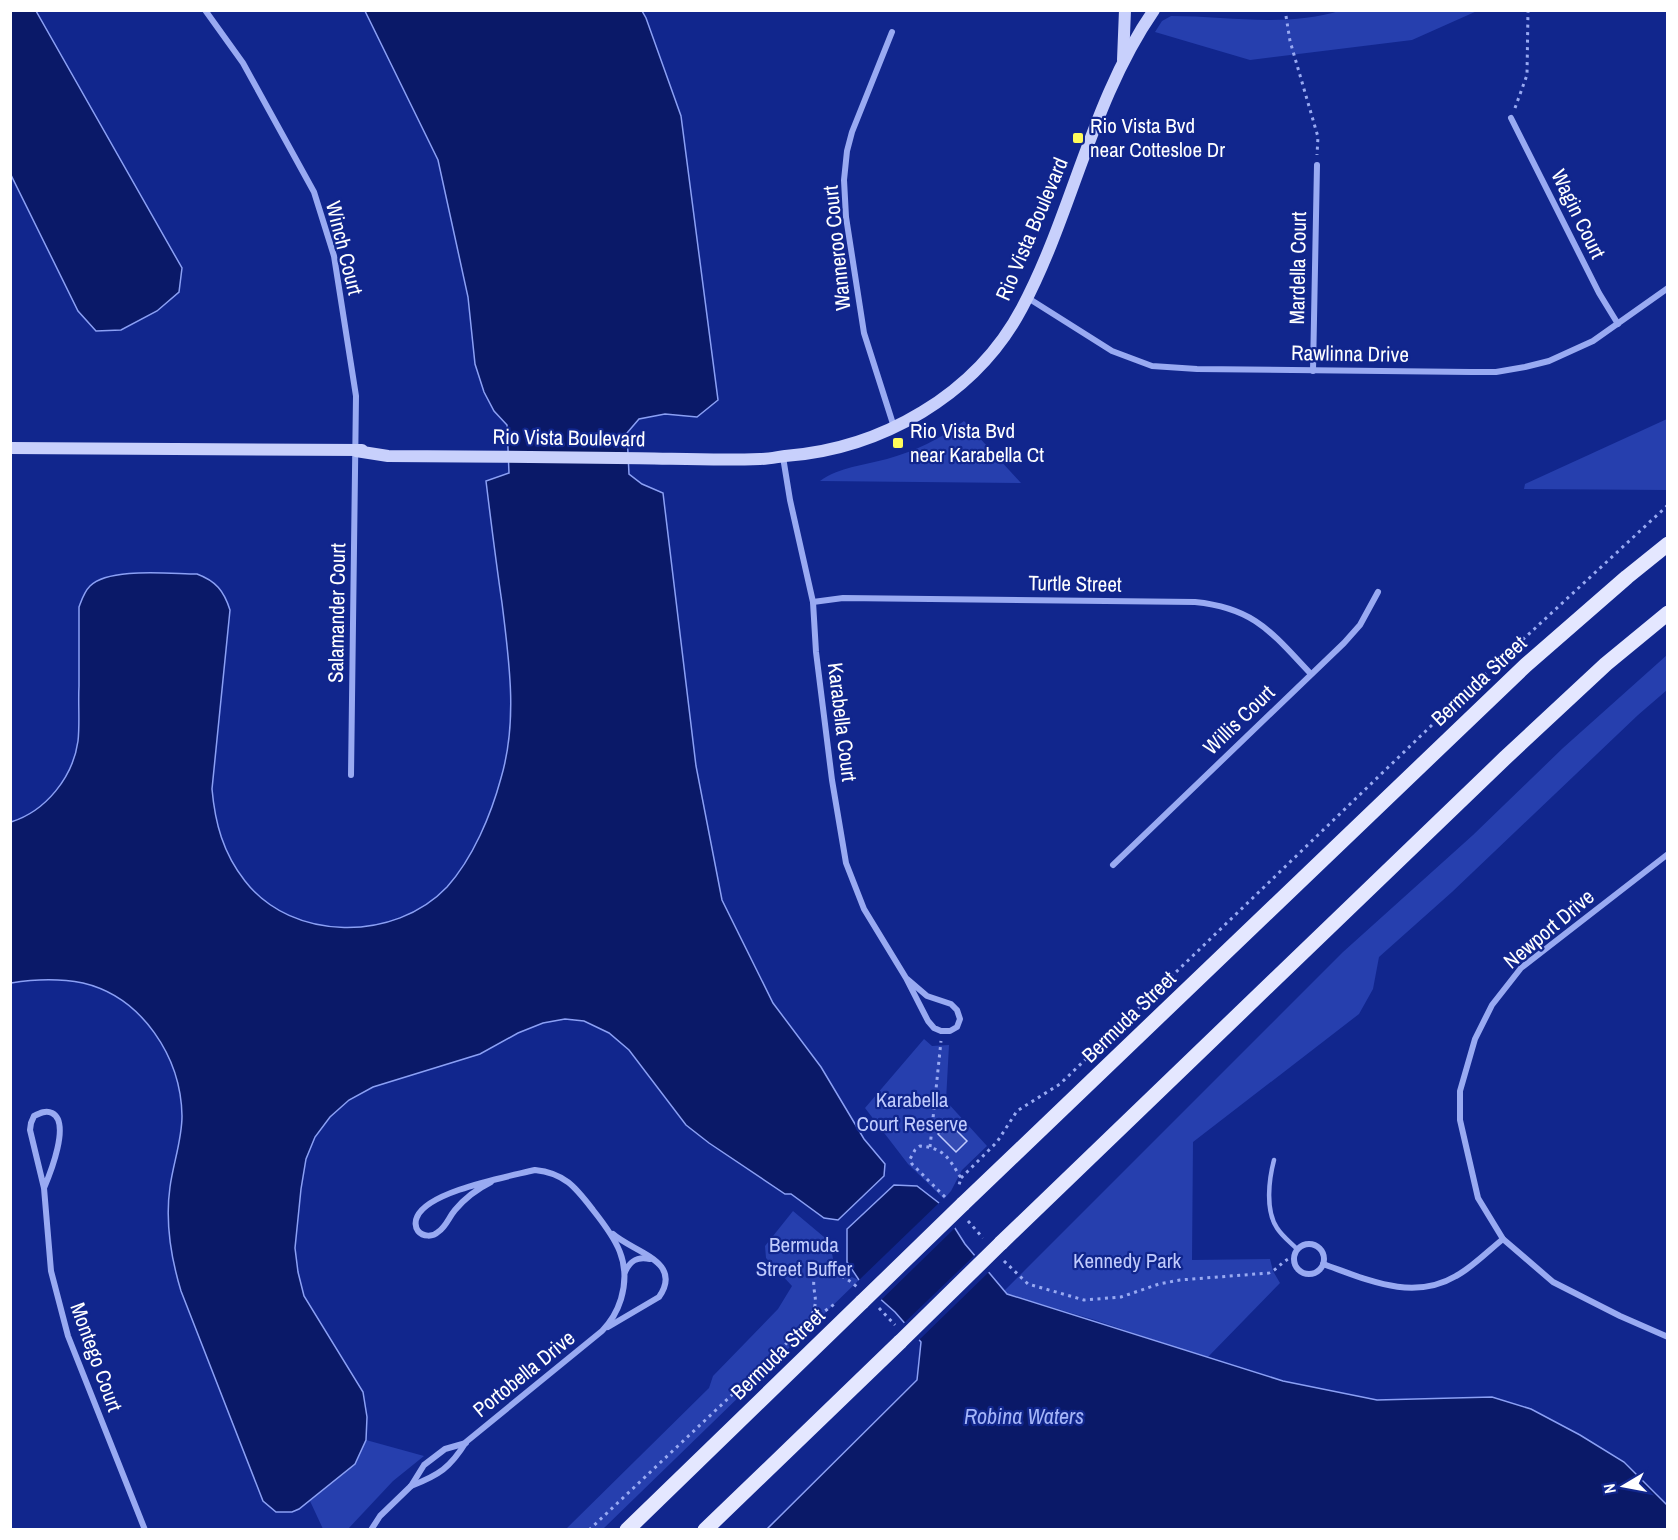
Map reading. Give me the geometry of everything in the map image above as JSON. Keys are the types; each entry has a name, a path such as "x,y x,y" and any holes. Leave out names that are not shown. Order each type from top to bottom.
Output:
{"main road":[{"name":"Bermuda Street","path":"627,1530 1526,664 1668,544"},
{"path":"705,1530 1505,758 1606,664 1668,613"}],"street":[{"name":"Winch Court","path":"205,10 243,63 314,192 334,256 356,396 356,451"},
{"name":"Rio Vista Boulevard","path":"1123,60 1125,10"},
{"name":"Rio Vista Boulevard","path":"10,448 356,451 388,448 505,453 641,454 763,460 841,448 894,427 921,413 946,396 968,377 1004,336 1027,297 1051,243 1103,104 1123,60 1154,10"},
{"name":"Wanneroo Court","path":"892,32 852,132 847,151 844,180 851,251 864,333 894,427"},
{"name":"Wagin Court","path":"1511,118 1599,293 1618,324"},
{"name":"Mardella Court","path":"1313,371 1317,165"},
{"name":"Rawlinna Drive","path":"1027,297 1112,351 1152,366 1313,371 1496,372 1557,358 1593,341 1668,288"},
{"name":"Salamander Court","path":"351,775 356,451"},
{"name":"Karabella Court","path":"782,456 813,602 816,652 832,780 846,863 864,909 906,978 928,1021 934,1028 941,1031 950,1031 957,1027 960,1019 957,1010 951,1004 927,996 906,978"},
{"name":"Willis Court","path":"1113,865 1360,625 1378,592"},
{"name":"Turtle Street","path":"813,602 843,598 1217,604 1252,618 1271,632 1311,674"},
{"name":"Newport Drive","path":"1668,854 1521,968 1492,1005 1475,1039 1460,1091 1460,1120 1478,1198 1503,1239 1553,1282 1668,1337"},
{"name":"Montego Court","path":"44,1188 53,1167 60,1131 58,1118 46,1112 34,1116 30,1130 44,1188 51,1270 68,1335 145,1530"},
{"name":"Portobella Drive","path":"411,1486 436,1476 454,1461 466,1442 602,1331 611,1322 618,1309 625,1285 619,1249 609,1231 578,1191 567,1180 556,1174 535,1170 452,1192 426,1206 417,1218 418,1231 423,1235 437,1234 465,1199 478,1188 491,1182"},
{"name":"Portobella Drive","path":"602,1331 658,1297 664,1290 666,1278 663,1267 654,1258 623,1243 609,1231"},
{"path":"1323,1264 1398,1288 1429,1287 1458,1275 1503,1239"},
{"path":"1306,1244 1317,1246 1323,1254 1323,1264 1317,1272 1302,1273 1295,1266 1293,1257 1297,1249 1306,1244"},
{"path":"624,1272 629,1263 637,1258 645,1258 659,1264"},
{"name":"Portobella Drive","path":"371,1530 380,1516 411,1486 424,1465 445,1449 466,1442"}],"lane":[{"path":"1274,1160 1270,1180 1272,1218 1282,1234 1297,1249"}],"path":[{"path":"1511,118 1527,75 1528,10"},
{"path":"1286,16 1290,41 1318,137 1317,165"},
{"path":"961,1178 997,1142 1017,1111 1060,1084 1470,688 1668,505"},
{"path":"930,1147 941,1031"},
{"path":"945,1197 917,1170 910,1159 920,1146 944,1152 961,1178 962,1205 1012,1270 1028,1284 1084,1300 1121,1297 1159,1284 1180,1280 1269,1273 1282,1262 1293,1257"},
{"path":"589,1530 808,1323 844,1298"}],"green space":[{"path":"1342,10 1477,11 1412,40 1250,60 1155,32 1162,21 1171,16 1279,20 1300,19"},
{"path":"1667,419 1667,490 1524,489 1525,484"},
{"path":"964,421 1021,483 820,481 844,469 887,459 918,448 937,439"},
{"name":"Kennedy Park","path":"1667,655 1667,690 1452,892 1379,957 1373,989 1359,1014 1193,1142 1192,1260 1270,1259 1273,1271 1280,1283 1207,1358 1095,1320 1007,1294 1004,1291 1343,952"},
{"name":"Karabella Court Reserve","path":"924,1039 932,1046 949,1045 946,1101 987,1146 962,1170 944,1199 908,1164 865,1108"},
{"name":"Bermuda Street Buffer","path":"793,1211 830,1242 835,1270 859,1280 603,1529 565,1530 709,1388 713,1376 778,1309 792,1286 766,1258 765,1246"},
{"path":"366,1440 424,1456 393,1481 348,1529 323,1529 310,1501 355,1464"}],"water":[{"path":"11,10 36,11 182,268 179,292 157,311 121,330 96,331 78,311 11,175"},
{"path":"365,11 642,11 646,18 681,116 718,400 697,417 665,414 639,419 627,433 629,474 642,484 663,493 696,766 722,900 773,1003 821,1067 864,1139 885,1164 884,1176 838,1220 824,1218 791,1194 785,1194 709,1143 686,1125 629,1050 609,1033 584,1021 565,1019 543,1023 518,1033 480,1054 373,1087 349,1100 330,1117 315,1137 306,1159 295,1248 304,1296 363,1392 367,1417 366,1440 355,1464 299,1509 292,1512 276,1512 263,1501 181,1291 174,1266 169,1227 169,1200 182,1116 180,1094 174,1072 166,1052 140,1016 123,1001 104,990 65,980 11,983 11,822 36,810 56,791 64,780 75,754 79,727 79,607 85,593 99,580 111,576 141,573 197,574 218,588 225,597 230,610 212,789 213,802 221,837 231,860 245,881 265,901 289,915 316,924 344,928 373,925 400,918 425,905 447,887 473,850 486,821 497,792 506,756 511,713 507,646 486,481 509,473 507,425 494,411 484,392 475,364 468,297 438,160"},
{"name":"Robina Waters","path":"894,1185 917,1186 939,1203 965,1244 1007,1294 1283,1381 1377,1400 1492,1397 1531,1409 1624,1462 1668,1506 1667,1530 766,1530 917,1380 921,1342 895,1312 859,1280 847,1262 847,1229"}],"pier":[{"path":"941,1201 957,1226 879,1302 857,1282"},
{"path":"977,1253 991,1270 917,1342 902,1325"}],"building":[{"path":"949,1123 967,1141 956,1152 938,1134"}],"place":[{"name":"Rio Vista Bvd near Cottesloe Dr","path":"1078,138"},
{"name":"Rio Vista Bvd near Karabella Ct","path":"898,443"}]}
